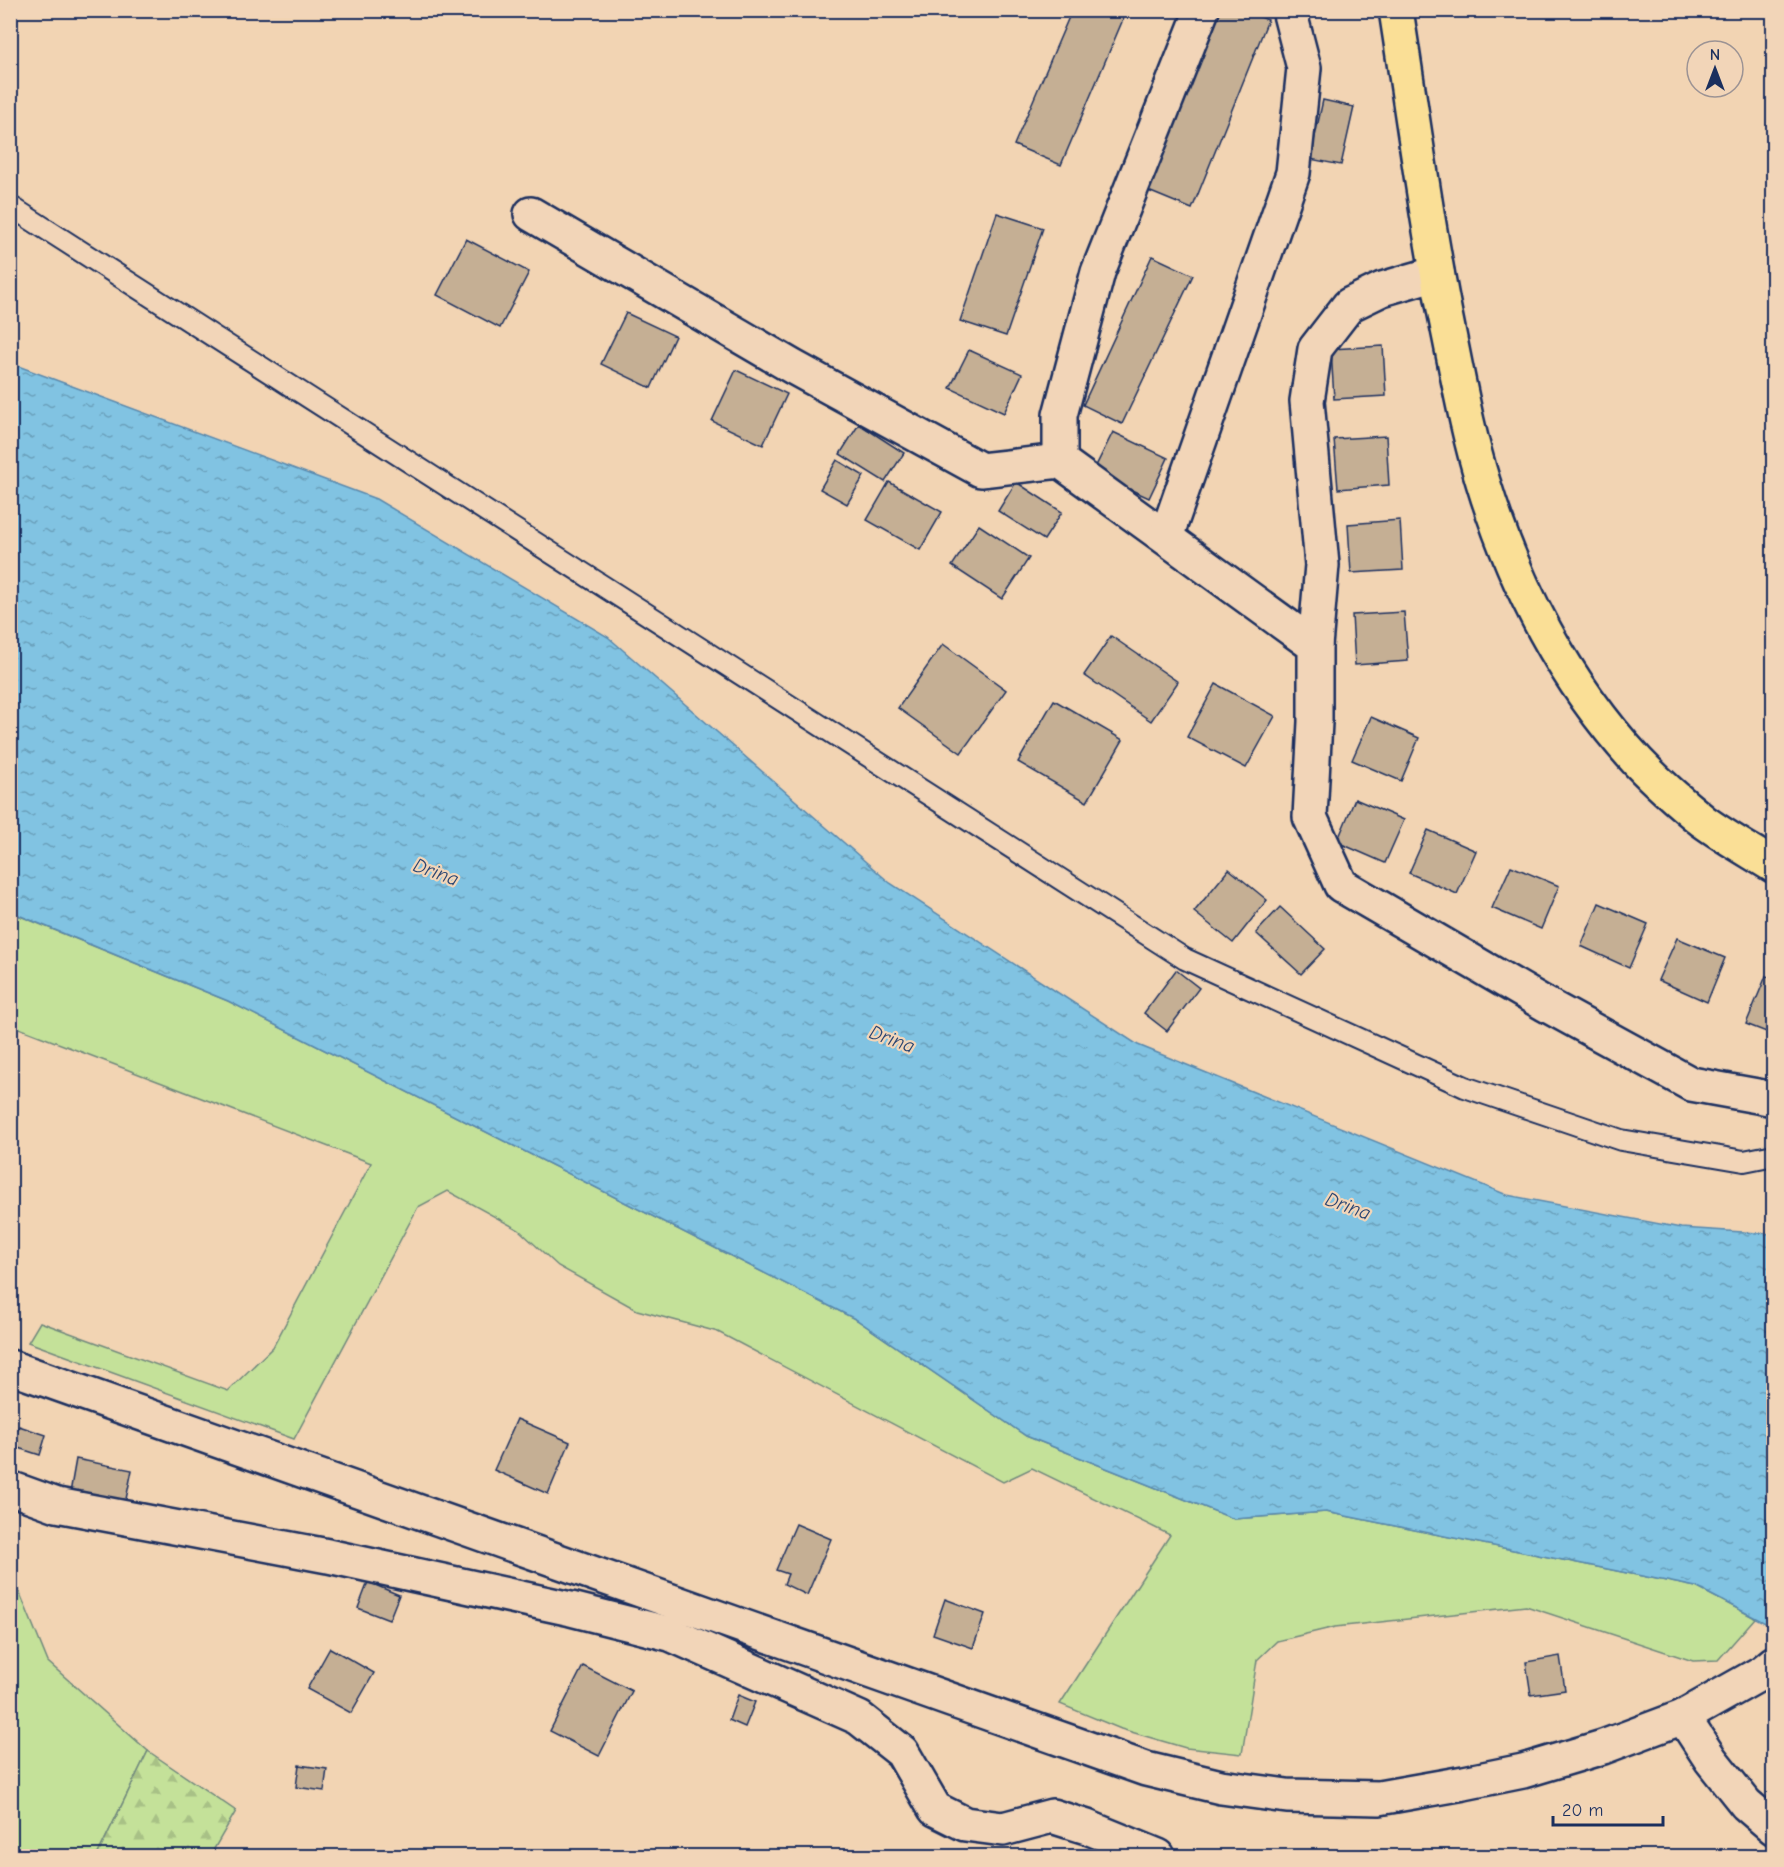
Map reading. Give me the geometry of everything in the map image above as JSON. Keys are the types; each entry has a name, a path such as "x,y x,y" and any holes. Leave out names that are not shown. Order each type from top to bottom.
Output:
{"main road":[{"path":"1396,10 1437,273 1462,398 1482,480 1500,535 1520,584 1558,654 1591,704 1637,761 1704,822 1773,866"}],"street":[{"path":"1060,461 1060,415 1098,272 1202,10"},
{"path":"1166,537 1293,172 1304,68 1289,10"},
{"path":"531,214 793,367 981,470 1060,461 1315,646"},
{"path":"1437,273 1382,289 1349,305 1315,349 1307,400 1322,565 1315,646 1315,722 1310,817 1341,885 1545,1004 1691,1084 1773,1099"},
{"path":"10,1367 675,1619 1146,1769 1221,1786 1287,1796 1379,1797 1464,1784 1523,1771 1603,1747 1683,1718 1768,1667"},
{"path":"10,1488 57,1505 328,1556 571,1609 675,1619 859,1718 902,1752 935,1809 965,1824 1003,1829 1052,1816 1087,1827 1158,1857"},
{"path":"1683,1718 1711,1760 1746,1804 1773,1828"}],"lane":[{"path":"10,206 1185,959 1465,1087 1622,1140 1744,1161 1773,1155"}],"green space":[{"path":"10,912 228,1001 857,1320 1026,1436 1234,1519 1326,1512 1696,1587 1755,1618 1718,1660 1693,1661 1526,1606 1335,1627 1277,1641 1257,1660 1242,1754 1186,1748 1121,1729 1060,1704 1170,1535 1032,1468 1003,1482 718,1332 637,1310 558,1266 519,1230 448,1191 418,1207 294,1439 28,1342 40,1322 228,1391 273,1347 371,1163 11,1025"},
{"path":"10,1569 48,1662 148,1751 97,1856 11,1856"},
{"path":"148,1751 236,1811 210,1856 97,1856"}],"water":[{"name":"Drina","path":"10,363 376,499 608,637 890,883 1138,1045 1507,1195 1681,1228 1773,1234 1773,1627 1696,1587 1326,1512 1234,1519 1026,1436 857,1320 228,1001 11,912"}],"building":[{"path":"1072,10 1127,10 1061,165 1014,145"},
{"path":"1219,10 1243,10 1268,20 1192,209 1146,190"},
{"path":"1323,100 1354,107 1341,165 1310,159"},
{"path":"997,213 1043,228 1006,336 960,321"},
{"path":"466,239 529,272 500,328 437,295"},
{"path":"1152,256 1193,275 1122,424 1083,405"},
{"path":"626,313 675,336 651,388 601,364"},
{"path":"1383,346 1386,396 1334,399 1331,349"},
{"path":"969,350 1022,374 1004,413 950,388"},
{"path":"736,370 787,394 763,445 712,421"},
{"path":"859,424 904,453 885,482 840,454"},
{"path":"1113,432 1168,458 1149,498 1093,472"},
{"path":"1386,436 1389,485 1338,489 1334,439"},
{"path":"837,460 864,476 847,504 820,489"},
{"path":"889,482 942,512 920,550 867,520"},
{"path":"1016,482 1062,512 1044,540 998,511"},
{"path":"1400,520 1403,570 1351,573 1348,524"},
{"path":"979,525 1029,558 1002,599 952,566"},
{"path":"1404,612 1408,661 1355,665 1352,615"},
{"path":"1111,636 1178,682 1151,721 1084,675"},
{"path":"943,644 1006,690 961,753 898,708"},
{"path":"1216,684 1275,716 1246,768 1187,737"},
{"path":"1054,700 1123,740 1087,802 1018,762"},
{"path":"1371,717 1419,738 1401,781 1352,760"},
{"path":"1355,799 1404,820 1385,863 1337,842"},
{"path":"1428,830 1476,851 1457,894 1409,873"},
{"path":"1511,866 1559,886 1541,929 1492,908"},
{"path":"1229,869 1267,900 1233,943 1194,912"},
{"path":"1599,903 1648,924 1629,968 1581,946"},
{"path":"1280,907 1325,949 1301,974 1256,933"},
{"path":"1677,938 1725,958 1707,1002 1658,980"},
{"path":"1176,970 1199,988 1167,1031 1144,1013"},
{"path":"1766,976 1774,979 1774,1035 1746,1024"},
{"path":"517,1419 570,1442 548,1494 494,1470"},
{"path":"19,1426 46,1435 40,1455 12,1446"},
{"path":"76,1459 132,1470 125,1504 70,1493"},
{"path":"796,1524 831,1539 807,1595 784,1584 788,1574 776,1570"},
{"path":"368,1582 399,1595 389,1620 358,1608"},
{"path":"945,1599 985,1614 973,1648 933,1634"},
{"path":"330,1648 374,1673 351,1713 307,1689"},
{"path":"1560,1656 1565,1690 1531,1695 1526,1662"},
{"path":"583,1666 632,1691 599,1756 550,1731"},
{"path":"738,1695 755,1702 745,1727 729,1720"},
{"path":"299,1765 327,1769 324,1791 296,1787"}]}
